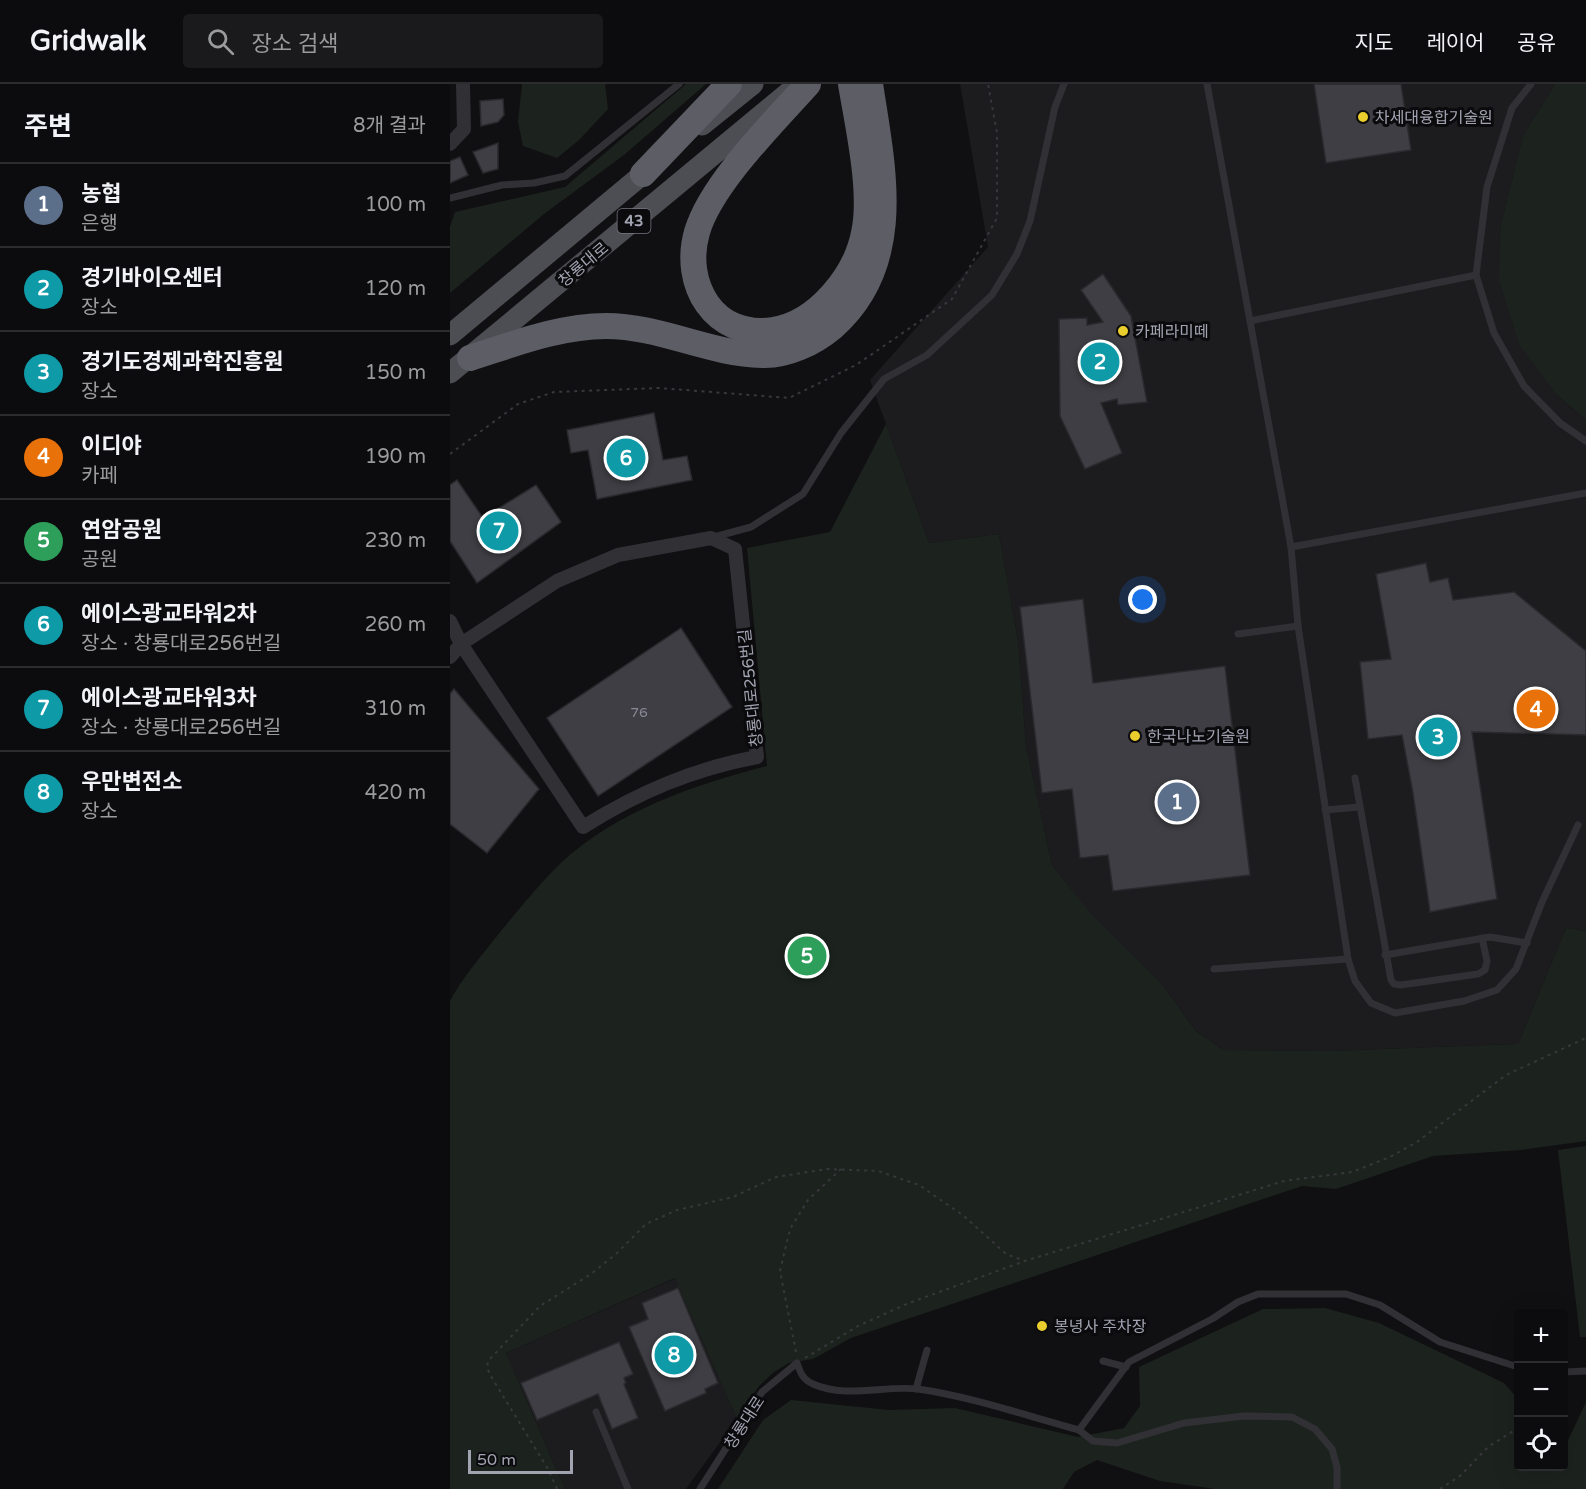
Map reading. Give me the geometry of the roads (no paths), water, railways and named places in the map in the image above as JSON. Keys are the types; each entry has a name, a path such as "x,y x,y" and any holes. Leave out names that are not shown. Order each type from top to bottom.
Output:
{"highway":[{"path":"643,174 729,84"},
{"path":"808,84 739,164 711,202 697,231 693,258 695,283 706,303 721,317 751,330 774,330 810,314 840,285 856,259 865,231 866,118 870,84"},
{"path":"460,366 564,331 604,326 650,330 763,355 787,351 819,338 838,322 857,299 869,278 882,244 884,205 866,118 851,84"}],"main road":[{"name":"창룡대로","path":"450,334 753,84"},
{"name":"창룡대로","path":"460,366 798,84"}],"street":[{"path":"450,144 464,129 463,84"},
{"path":"450,657 461,644 557,581 618,555 711,538"},
{"name":"창룡대로256번길","path":"461,644 583,827 617,806 677,777 718,764 757,757 735,549 711,538"},
{"path":"450,621 461,644"}],"lane":[{"path":"450,198 502,185 534,183 565,176 679,84"},
{"path":"711,538 751,527 803,494 841,434 884,379 927,355 992,295 1017,254 1030,221 1055,107 1064,84"},
{"path":"1207,84 1291,547 1298,626 1348,959 1355,981 1371,1003 1395,1013 1464,1001 1497,990 1516,969 1578,825"},
{"path":"1531,84 1512,108 1487,187 1476,275 1494,333 1524,386 1560,423 1586,441"},
{"path":"1250,321 1476,275"},
{"path":"1291,547 1586,494"},
{"path":"1238,634 1298,626"},
{"path":"1355,778 1390,980 1394,984 1478,974 1485,970 1486,961 1482,938"},
{"path":"1325,810 1359,807"},
{"path":"1385,955 1482,938 1527,943"},
{"path":"1214,969 1348,959"},
{"path":"1079,1430 1129,1362 1212,1319 1238,1302 1258,1294 1283,1292 1346,1294 1380,1305 1440,1342 1514,1366"},
{"path":"927,1350 916,1389 1079,1430 1093,1441 1117,1443 1184,1423 1244,1416 1292,1417 1315,1429 1332,1449 1337,1467 1337,1489"},
{"path":"1103,1361 1126,1367"},
{"name":"창룡대로","path":"700,1489 762,1392 797,1363 802,1376 813,1384 835,1390 916,1389"},
{"path":"1568,1372 1586,1371"},
{"path":"596,1412 628,1489"}],"place":[{"name":"차세대융합기술원","path":"1363,117"},
{"name":"카페라미떼","path":"1123,331"},
{"name":"경기바이오센터","path":"1100,362"},
{"name":"에이스광교타워2차","path":"626,458"},
{"name":"에이스광교타워3차","path":"499,531"},
{"name":"이디야","path":"1536,709"},
{"name":"한국나노기술원","path":"1135,736"},
{"name":"경기도경제과학진흥원","path":"1438,737"},
{"name":"농협","path":"1177,802"},
{"name":"연암공원","path":"807,956"},
{"name":"봉녕사 주차장","path":"1042,1326"},
{"name":"우만변전소","path":"674,1355"}]}
